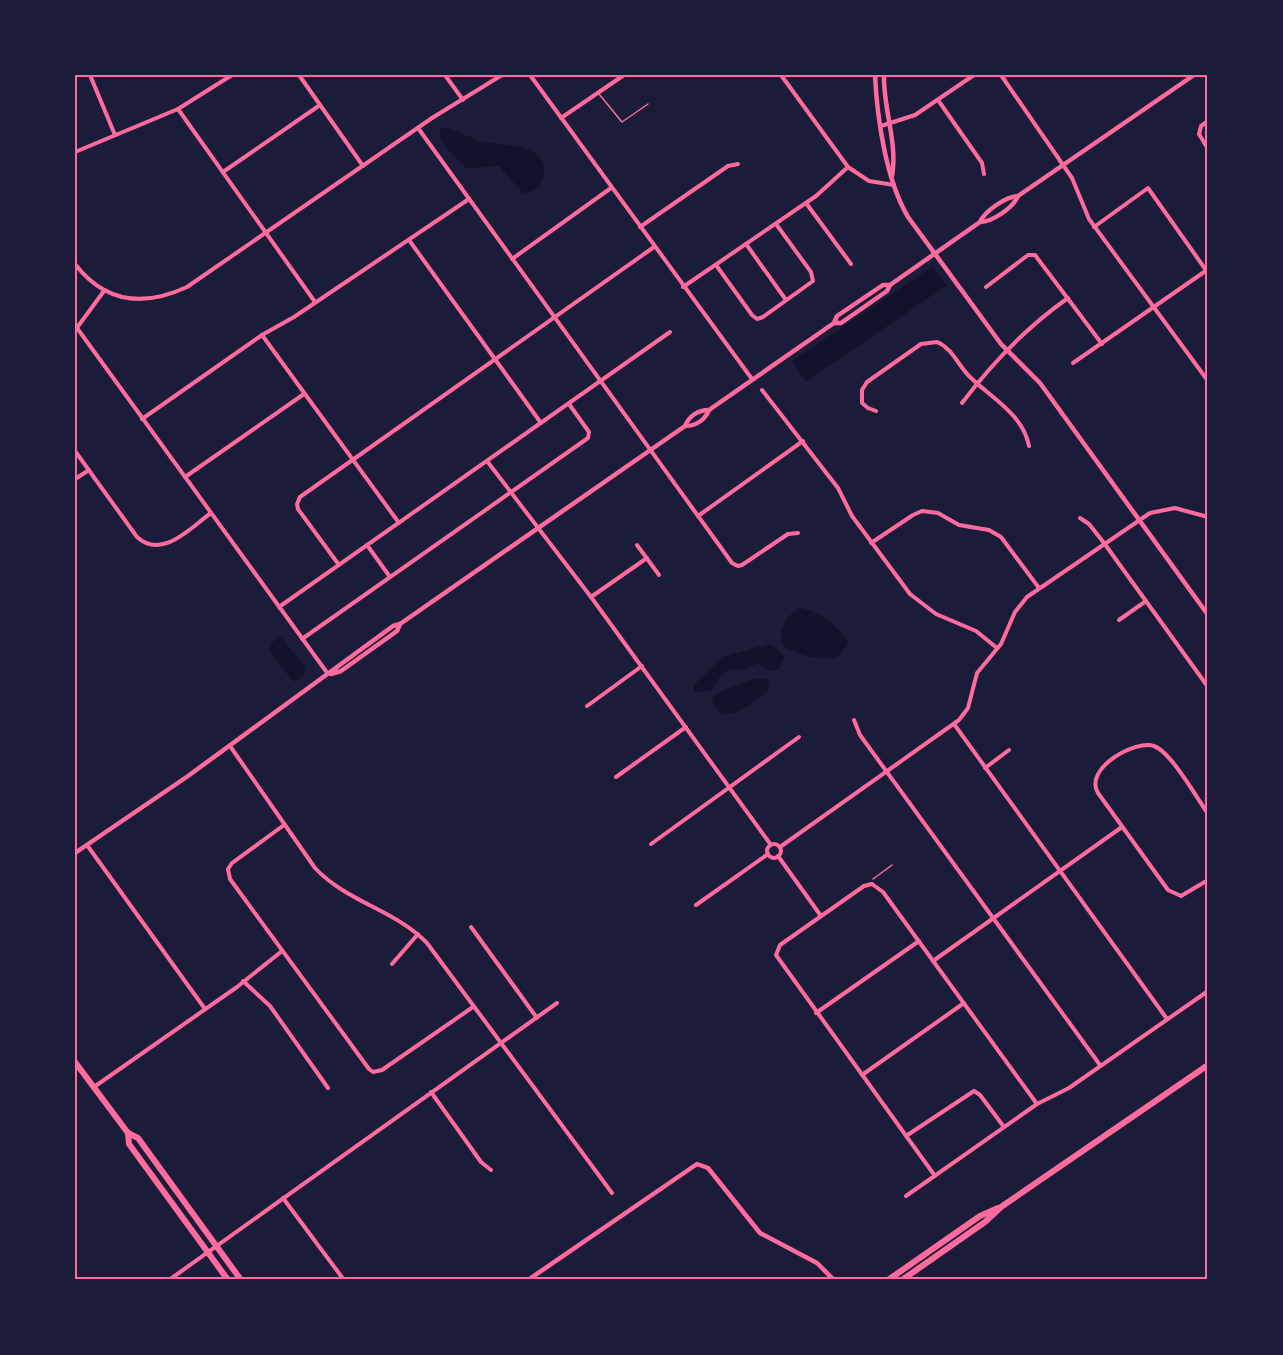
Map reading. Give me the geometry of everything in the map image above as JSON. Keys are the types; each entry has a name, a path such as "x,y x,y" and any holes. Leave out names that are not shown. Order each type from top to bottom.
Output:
{"main road":[{"path":"75,1062 128,1133 138,1138 241,1280"},
{"path":"902,1280 985,1222 1001,1207 1208,1065"},
{"path":"128,1133 129,1144 228,1280"},
{"path":"888,1280 980,1216 1001,1207"}],"street":[{"path":"90,75 115,135"},
{"path":"75,152 178,109 232,75"},
{"path":"299,75 363,166"},
{"path":"445,75 463,100"},
{"path":"75,264 104,291 134,299 167,297 187,287 418,128 502,75"},
{"path":"530,75 752,379"},
{"path":"561,118 624,75"},
{"path":"781,75 848,166 869,181 894,185"},
{"path":"875,75 887,165 908,217 1008,351 1040,383 1208,615"},
{"path":"884,75 894,156 892,176"},
{"path":"881,126 910,118 974,75"},
{"path":"1001,75 1063,165 1094,227 1208,381"},
{"path":"685,426 692,426 706,417 709,410 834,323 837,316 883,285 890,285 980,222 987,222 1015,203 1018,196 1194,75"},
{"path":"938,100 982,163 984,174"},
{"path":"223,172 320,105"},
{"path":"178,109 315,302"},
{"path":"1208,121 1199,131 1208,149"},
{"path":"418,128 732,563 738,566 788,534 798,533"},
{"path":"640,227 728,166 738,164"},
{"path":"683,287 827,188 848,166"},
{"path":"512,259 611,188"},
{"path":"1073,363 1207,271 1148,188 1094,227"},
{"path":"142,419 262,335 469,199"},
{"path":"806,203 851,264"},
{"path":"716,265 757,319 810,285 813,278 776,224"},
{"path":"408,240 541,423"},
{"path":"746,244 786,300"},
{"path":"339,565 297,504 300,497 654,247"},
{"path":"986,287 1028,255 1035,255 1102,344"},
{"path":"104,291 76,329 328,675"},
{"path":"962,404 977,383 1037,320 1068,298"},
{"path":"279,607 670,332"},
{"path":"262,335 399,523"},
{"path":"876,411 867,408 862,403 862,390 867,382 921,344 934,341 946,347 977,383 1011,413 1027,435 1029,446"},
{"path":"762,390 804,441 838,488 846,507 920,604 976,632 997,648"},
{"path":"185,477 304,394"},
{"path":"302,639 588,438 589,432 569,404"},
{"path":"75,853 328,675 341,671 360,658 397,631 400,624 685,426 688,419 701,410 709,410"},
{"path":"698,516 804,441"},
{"path":"75,451 137,537 152,547 166,544 211,513"},
{"path":"487,461 591,597 771,845 780,847"},
{"path":"75,479 89,470"},
{"path":"821,915 778,856 780,847 954,724 968,708 977,673 1009,630 1020,605 1039,588 1138,519 1166,508 1186,510 1208,517"},
{"path":"872,543 913,515 927,511 938,513 959,525 995,532 1008,544 1039,588"},
{"path":"1080,518 1089,524 1104,543 1208,687"},
{"path":"367,545 390,577"},
{"path":"637,545 659,575"},
{"path":"591,597 647,558"},
{"path":"1119,620 1146,602"},
{"path":"587,706 642,666"},
{"path":"854,720 860,735 1100,1065"},
{"path":"954,724 1167,1018"},
{"path":"616,777 686,727"},
{"path":"651,844 799,737"},
{"path":"1208,814 1164,753 1153,745 1138,746 1105,764 1097,771 1094,780 1096,790 1168,890 1181,896 1208,880"},
{"path":"230,746 284,825 328,881 418,934 612,1193"},
{"path":"985,768 1010,750"},
{"path":"284,825 237,858 228,869 230,879 365,1065 373,1072 382,1070 473,1007"},
{"path":"933,961 1122,827"},
{"path":"87,845 205,1010"},
{"path":"696,905 768,854 771,845"},
{"path":"768,854 772,857 778,856"},
{"path":"935,1176 778,961 776,951 821,915 873,882 883,892 1037,1104"},
{"path":"471,927 537,1018"},
{"path":"392,964 418,934"},
{"path":"816,1013 919,941"},
{"path":"94,1087 205,1010 282,951"},
{"path":"243,981 270,1006 328,1088"},
{"path":"906,1196 1037,1104 1061,1093 1208,991"},
{"path":"169,1280 557,1003"},
{"path":"862,1075 964,1004"},
{"path":"906,1136 974,1091 980,1095 1004,1127"},
{"path":"431,1092 481,1162 491,1170"},
{"path":"528,1280 697,1164 708,1168 760,1233 818,1263 834,1280"},
{"path":"283,1198 344,1280"}],"lane":[{"path":"598,93 622,122 648,104"},
{"path":"873,882 892,865"}],"shaded area":[{"path":"445,128 481,141 513,146 534,153 541,159 544,169 541,184 534,190 523,193 499,166 467,168 453,156 439,136 441,129"},
{"path":"932,267 947,285 806,382 792,361"},
{"path":"800,608 821,616 840,631 848,643 840,655 827,659 811,657 783,645 781,634 784,624"},
{"path":"281,637 305,667 305,675 296,682 291,679 270,651 271,643"},
{"path":"768,644 773,645 784,657 779,669 771,671 757,663 744,669 728,670 718,679 712,690 698,693 694,691 694,685 723,657"},
{"path":"766,678 769,683 767,693 737,712 722,714 712,701 715,694 753,679"}]}
